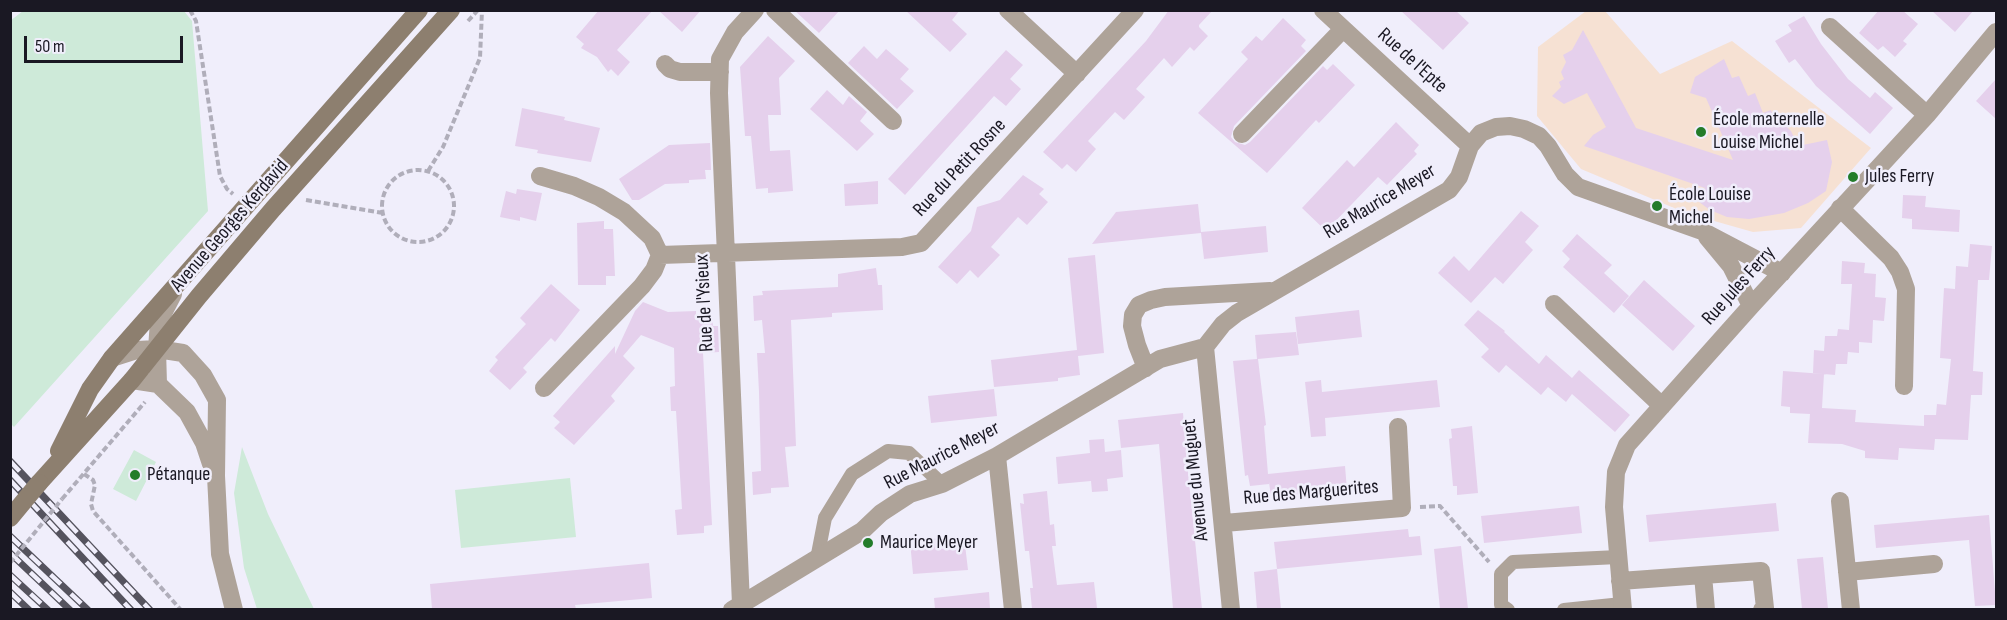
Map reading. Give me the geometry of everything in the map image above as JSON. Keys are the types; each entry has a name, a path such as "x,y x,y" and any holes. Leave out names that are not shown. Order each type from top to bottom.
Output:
{"main road":[{"name":"Avenue Georges Kerdavid","path":"43,479 90,389 112,358 419,10"},
{"name":"Avenue Georges Kerdavid","path":"43,479 132,380 273,209 451,10"},
{"path":"10,518 43,479"}],"street":[{"name":"Rue de l'Ysieux","path":"736,607 720,59 735,32 755,10"},
{"path":"775,10 892,121"},
{"path":"1008,10 1077,74"},
{"name":"Rue du Petit Rosne","path":"660,255 902,247 921,243 1135,10"},
{"name":"Rue de l'Epte","path":"1323,10 1470,146"},
{"path":"1830,27 1927,115"},
{"path":"1242,134 1343,29"},
{"name":"Rue Jules Ferry","path":"1623,607 1614,507 1616,472 1627,446 1840,208 1993,43"},
{"path":"665,64 680,72 720,72"},
{"path":"1470,146 1481,133 1496,127 1510,126 1524,129 1539,136 1565,174 1578,187 1702,231 1782,273"},
{"name":"Rue Maurice Meyer","path":"736,607 862,531 881,513 910,494 942,484 997,456 1160,359 1205,347 1223,324 1237,313 1449,190 1459,177 1470,146"},
{"path":"540,176 591,194 624,212 652,238 660,255 654,270 642,286 544,388"},
{"path":"1840,208 1891,258 1900,272 1906,289 1904,386"},
{"path":"1702,231 1731,266 1751,306"},
{"path":"158,384 159,321 181,279"},
{"name":"Rue Maurice Meyer","path":"1146,368 1132,326 1133,315 1139,305 1165,297 1274,291"},
{"path":"1554,304 1662,406"},
{"name":"Avenue du Muguet","path":"1205,347 1231,609"},
{"path":"112,358 137,350 157,349 183,353 203,375 217,400 216,476 220,554 234,609"},
{"path":"132,380 158,384 187,412 204,442 216,476"},
{"path":"1398,427 1402,508"},
{"path":"997,456 1013,609"},
{"path":"1840,501 1851,609"},
{"name":"Rue des Marguerites","path":"1224,524 1402,508"},
{"path":"1847,573 1934,564"},
{"path":"1620,581 1761,571 1765,608 1762,609"},
{"path":"1703,575 1706,609"}],"lane":[{"path":"817,559 825,518 852,474 888,451 909,453 942,484"},
{"path":"1508,609 1501,605 1500,574 1513,562 1618,557"},
{"path":"1564,609 1623,607"}],"path":[{"path":"190,10 196,21 220,176 227,189 247,206"},
{"path":"428,171 443,147 480,58 482,10"},
{"path":"416,170 428,171 439,176 448,184 455,207 446,230 438,237 427,242 415,242 394,233 382,213 383,201 386,189 394,179 416,170"},
{"path":"305,200 382,213"},
{"path":"10,563 146,401"},
{"path":"84,474 93,480 95,485 91,504 93,511 181,609"},
{"path":"1402,508 1440,506 1486,561 1505,570"}],"shaded area":[{"name":"École maternelle Louise Michel","path":"1586,11 1605,11 1660,74 1732,41 1871,148 1801,228 1753,232 1686,213 1581,169 1537,116 1538,47"}],"green space":[{"path":"23,11 184,11 192,21 208,211 14,427 10,423 10,21"},
{"path":"242,447 268,514 314,609 257,609 244,568 234,493"},
{"name":"Pétanque","path":"134,450 156,462 136,501 113,489"},
{"path":"570,478 576,537 461,548 455,490"}],"building":[{"path":"599,10 653,10 617,50 630,62 618,76 611,69 608,72 597,57 581,48 584,44 576,37"},
{"path":"658,10 701,10 682,32"},
{"path":"794,10 840,10 819,33"},
{"path":"905,10 960,10 952,20 967,34 950,52"},
{"path":"1169,10 1213,10 1199,25 1208,36 1194,51 1190,47 1172,67 1164,58 1136,89 1145,97 1124,120 1115,112 1088,141 1096,149 1076,172 1067,164 1062,169 1043,152 1146,41"},
{"path":"1400,10 1455,10 1469,23 1443,50"},
{"path":"1879,10 1902,10 1918,24 1903,41 1907,44 1895,57 1883,46 1878,50 1859,33"},
{"path":"1931,10 1974,10 1955,32"},
{"path":"1804,16 1821,44 1848,79 1870,98 1875,92 1893,108 1870,134 1816,86 1795,59 1789,63 1775,41 1792,31 1788,25"},
{"path":"1283,18 1306,40 1301,46 1306,51 1234,126 1231,137 1235,142 1245,145 1250,142 1323,66 1327,70 1333,64 1355,85 1319,123 1316,120 1267,173 1198,113 1248,59 1241,52 1256,36 1262,41"},
{"path":"1583,30 1636,128 1733,160 1706,98 1690,93 1695,77 1724,59 1732,78 1739,76 1748,96 1755,93 1763,113 1771,110 1778,127 1785,125 1791,131 1798,146 1827,140 1832,162 1826,191 1808,203 1784,213 1749,219 1727,217 1710,210 1695,199 1705,188 1584,146 1593,135 1606,127 1587,93 1564,104 1552,96 1561,87 1559,82 1564,79 1561,72 1566,62 1563,55 1572,50"},
{"path":"768,36 795,61 779,78 781,115 768,115 770,151 790,150 793,191 768,193 768,188 756,189 751,136 745,136 740,67"},
{"path":"864,46 877,59 886,49 909,69 900,79 914,91 897,109 848,63"},
{"path":"1006,50 1023,65 1010,79 1021,89 1006,106 994,96 905,195 888,179"},
{"path":"1996,79 1996,119 1976,101"},
{"path":"827,90 843,105 849,96 867,112 860,121 874,134 857,151 810,109"},
{"path":"522,108 565,117 564,120 600,128 591,162 537,153 538,150 515,146"},
{"path":"1396,122 1419,145 1414,151 1417,154 1387,185 1378,177 1326,231 1302,208 1347,160 1354,167"},
{"path":"710,143 711,170 705,170 706,179 689,180 689,183 665,184 639,200 632,200 619,179 669,145"},
{"path":"1023,175 1044,189 1039,194 1048,202 1027,225 1018,217 991,247 1000,255 978,278 970,270 957,284 938,267 971,231 977,207 1000,200"},
{"path":"878,181 878,204 845,206 844,184"},
{"path":"517,189 542,193 536,221 520,217 520,221 500,217 506,191 516,194"},
{"path":"1903,195 1926,196 1925,207 1960,210 1959,232 1912,229 1912,219 1902,218"},
{"path":"1198,204 1201,232 1266,226 1268,252 1204,259 1201,233 1092,244 1116,212"},
{"path":"1521,211 1539,226 1525,242 1533,250 1503,284 1495,277 1471,303 1438,273 1454,256 1469,271"},
{"path":"604,221 604,229 613,229 615,276 606,276 606,285 578,285 577,223"},
{"path":"1577,234 1612,265 1604,273 1629,296 1614,313 1563,267 1570,259 1562,251"},
{"path":"1970,244 1992,246 1989,280 1978,280 1973,371 1983,372 1982,395 1971,395 1968,440 1935,439 1934,450 1899,448 1898,460 1865,458 1865,451 1842,444 1808,443 1810,414 1790,413 1790,407 1781,406 1783,371 1824,374 1822,408 1856,410 1855,422 1924,426 1924,415 1936,415 1937,404 1946,405 1951,359 1940,358 1944,288 1955,289 1956,266 1968,267"},
{"path":"1095,255 1104,353 1078,356 1080,375 1058,378 1058,381 994,387 991,360 1077,350 1068,258"},
{"path":"1842,261 1865,263 1864,273 1876,274 1875,297 1886,298 1884,321 1873,320 1872,343 1859,342 1859,353 1848,352 1847,364 1836,364 1835,375 1813,373 1814,350 1824,351 1825,336 1837,336 1838,329 1849,330 1852,284 1841,284"},
{"path":"876,268 878,285 882,285 883,310 832,313 832,317 791,320 796,446 785,447 789,487 771,488 771,493 753,495 752,472 761,471 757,353 765,353 762,320 754,321 753,296 763,295 762,291 838,287 838,274"},
{"path":"1644,280 1695,326 1673,351 1622,305"},
{"path":"551,284 580,310 555,342 551,338 523,368 527,372 510,390 489,371 498,360 495,357 526,324 520,318"},
{"path":"643,302 668,312 696,311 696,315 712,315 713,326 718,326 719,352 703,353 712,525 704,526 704,533 677,535 675,510 682,509 676,411 671,411 670,387 675,386 674,348 641,335 623,356 635,368 611,396 615,401 574,445 554,428 560,422 553,416 615,346 615,354 635,311"},
{"path":"1359,310 1362,337 1298,344 1295,317"},
{"path":"1478,310 1505,331 1539,364 1546,355 1572,378 1579,370 1630,415 1615,432 1572,394 1566,402 1548,387 1541,395 1506,365 1499,373 1481,357 1489,349 1464,325"},
{"path":"1296,332 1299,355 1258,359 1266,425 1264,426 1268,474 1345,466 1347,490 1271,497 1269,482 1269,484 1250,486 1248,475 1245,476 1233,361 1257,359 1255,335"},
{"path":"1321,380 1322,392 1437,380 1440,407 1325,418 1326,436 1311,437 1305,382"},
{"path":"994,389 997,416 931,423 928,396"},
{"path":"1183,413 1202,609 1173,609 1159,444 1121,448 1118,420"},
{"path":"1472,426 1478,493 1457,495 1457,486 1453,486 1449,439 1452,438 1451,429"},
{"path":"1104,439 1105,452 1121,450 1123,477 1107,479 1108,491 1092,492 1091,481 1058,484 1056,457 1090,453 1089,440"},
{"path":"1047,491 1050,525 1054,524 1056,546 1052,546 1057,585 1094,582 1097,608 1032,609 1030,588 1033,588 1029,551 1025,551 1020,503 1024,504 1023,494"},
{"path":"1776,503 1779,531 1649,542 1646,515"},
{"path":"1579,506 1582,533 1484,543 1481,516"},
{"path":"1989,515 1996,605 1975,606 1969,540 1876,548 1874,525"},
{"path":"1408,529 1409,537 1420,536 1422,555 1277,569 1274,542"},
{"path":"964,536 968,570 913,574 910,541"},
{"path":"1461,546 1468,609 1440,609 1434,549"},
{"path":"1823,557 1828,609 1802,609 1797,559"},
{"path":"649,563 652,598 575,605 576,609 432,609 430,584"},
{"path":"1277,569 1281,609 1257,609 1254,572"},
{"path":"989,592 990,609 935,609 934,598"}],"railway":[{"path":"10,461 150,610"},
{"path":"10,480 131,610"},
{"path":"10,536 88,610"},
{"path":"10,553 70,610"},
{"path":"10,575 48,610"},
{"path":"10,592 29,610"}],"place":[{"name":"École maternelle Louise Michel","path":"1701,132"},
{"name":"Jules Ferry","path":"1853,177"},
{"name":"École Louise Michel","path":"1657,206"},
{"name":"Pétanque","path":"135,475"},
{"name":"Maurice Meyer","path":"868,543"}]}
